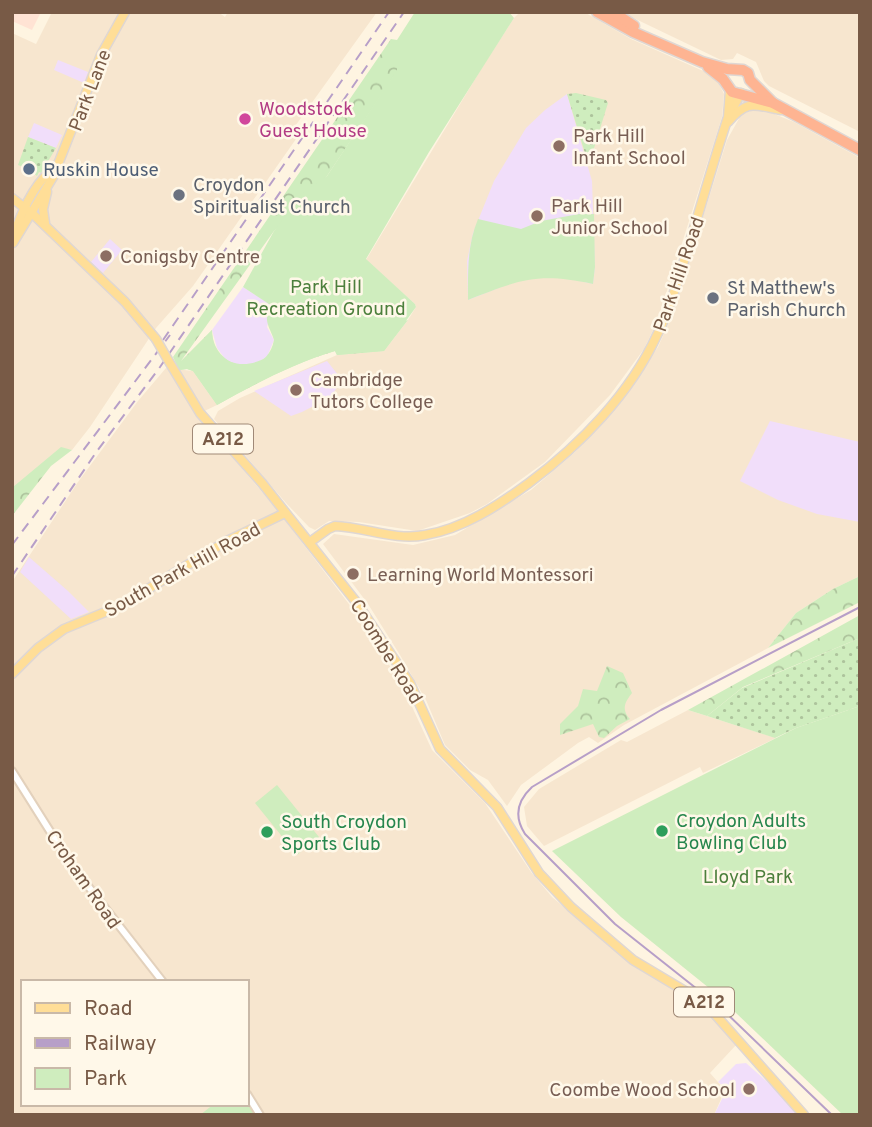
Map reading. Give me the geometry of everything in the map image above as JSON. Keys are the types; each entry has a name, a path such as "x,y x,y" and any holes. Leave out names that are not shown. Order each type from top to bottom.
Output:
{"highway":[{"path":"597,12 633,33 702,62 746,72 750,80 773,103"},
{"path":"613,12 648,38"},
{"path":"702,62 733,89 773,103 860,150"},
{"path":"733,69 728,76 733,89"},
{"path":"733,89 746,89 750,80"}],"main road":[{"name":"Park Lane","path":"28,209 48,185 106,45 125,12"},
{"name":"Park Hill Road","path":"310,542 335,526 413,537 446,531 516,492 581,437 621,393 659,333 728,117 733,89"},
{"path":"724,128 740,109 747,105 790,112"},
{"name":"Park Lane","path":"28,209 47,173 55,168"},
{"path":"48,185 43,214 50,231"},
{"name":"Coombe Road","path":"12,198 28,209 134,311 156,340 200,413 244,462 342,582 397,660 423,707 440,749 497,807 539,873 571,907 633,960 705,1003 804,1115"},
{"path":"12,243 22,228 28,209"},
{"path":"12,243 28,209"},
{"path":"22,228 33,222 50,231"},
{"name":"South Park Hill Road","path":"12,674 38,648 64,629 120,606 233,538 285,513"}],"street":[{"name":"Croham Road","path":"12,771 70,863 161,980"},
{"path":"248,1096 260,1115"}],"shaded area":[{"path":"12,12 41,12 32,30 12,21"},
{"path":"52,12 218,12 225,17 228,12 377,12 293,129 296,139 193,286 156,328 90,427 72,450 61,448 12,489 12,33 36,44"},
{"path":"520,12 584,12 631,39 710,74 724,94 722,117 657,322 644,349 610,395 545,462 487,504 470,513 417,531 359,522 329,521 315,530 286,503 214,419 218,411 240,398 337,355 384,351 408,320 416,307 415,304 366,260 483,66"},
{"path":"621,12 860,12 860,132 769,86 756,62 737,53 733,59 721,60"},
{"path":"58,60 88,72 84,83 54,70"},
{"name":"Park Hill Junior School","path":"567,94 592,181 595,267 593,284 567,278 519,280 468,300 467,261 473,233 494,181 526,128"},
{"path":"752,110 767,111 794,122 860,158 860,576 833,589 796,613 768,648 624,725 598,743 589,737 578,743 521,785 507,806 488,780 470,770 445,745 426,700 400,655 368,604 323,544 334,534 413,545 455,535 531,490 574,453 609,416 658,347 672,316 727,140 741,115"},
{"path":"34,123 62,135 56,148 28,137"},
{"name":"Conigsby Centre","path":"110,239 122,250 103,273 91,262"},
{"path":"243,287 273,306 267,327 274,340 267,357 255,364 241,366 226,360 217,348 212,330"},
{"name":"Cambridge Tutors College","path":"327,361 343,381 339,384 336,380 338,386 335,395 302,412 291,416 254,391"},
{"path":"166,368 193,371 217,405 196,415 275,507 355,612 402,685 432,750 485,803 531,872 552,897 638,969 694,1000 737,1044 710,1073 725,1090 714,1115 12,1115 12,582 78,482"},
{"path":"770,421 860,442 860,522 817,514 778,500 740,481"},
{"path":"29,557 89,612 71,619 20,572"},
{"path":"688,710 776,738 703,773 700,767 544,846 527,826 524,807 539,789 621,740 627,742"},
{"name":"Coombe Wood School","path":"746,1063 773,1087 797,1115 714,1115 725,1093 724,1087 718,1082 736,1064"}],"green space":[{"name":"Park Hill Recreation Ground","path":"415,12 509,12 514,18 429,152 366,259 416,307 384,351 337,355 335,351 275,375 217,405 193,371 179,370 177,366 212,330 214,343 230,361 251,365 261,361 269,353 274,340 267,319 272,306 243,287 274,231 301,194 327,176 397,70 397,40"},
{"path":"391,39 397,40 398,70 327,176 274,231 181,361 212,330 213,341 223,357 230,362 248,364 408,320 384,351 337,355 335,351 275,375 217,405 193,371 179,370 173,357"},
{"path":"576,93 606,100 608,103 591,158 587,160 567,94"},
{"path":"28,137 56,148 37,176 18,165"},
{"path":"594,214 593,284 574,280 529,280 468,300 470,249 478,219 521,229 541,221"},
{"path":"61,447 72,450 51,466 12,516 13,487"},
{"path":"860,576 860,602 768,648 796,613 833,589"},
{"path":"860,615 860,638 743,687 707,716 688,710"},
{"path":"860,638 860,706 775,738 707,716 742,688"},
{"path":"607,666 623,673 632,693 625,706 630,719 604,738 599,737 593,724 560,735 560,724 578,706 583,689 597,691"},
{"name":"Lloyd Park","path":"860,706 860,1115 843,1115 714,992 621,917 552,851 796,728"},
{"path":"277,785 319,837 297,855 255,803"},
{"path":"248,1103 255,1115 200,1115 211,1106 248,1106"}],"tram line":[{"path":"832,1115 721,1008 615,924 525,834 518,815 520,804 532,787 661,710 860,607"}],"railway":[{"path":"163,340 389,12"},
{"path":"12,576 97,451 160,367 404,12"},
{"path":"12,545 170,335"}],"place":[{"name":"Woodstock Guest House","path":"245,119"},
{"name":"Park Hill Infant School","path":"559,146"},
{"name":"Ruskin House","path":"29,169"},
{"name":"Croydon Spiritualist Church","path":"179,195"},
{"name":"Park Hill Junior School","path":"537,216"},
{"name":"Conigsby Centre","path":"106,256"},
{"name":"St Matthew's Parish Church","path":"713,298"},
{"name":"Cambridge Tutors College","path":"296,390"},
{"name":"Learning World Montessori","path":"353,574"},
{"name":"Croydon Adults Bowling Club","path":"662,831"},
{"name":"South Croydon Sports Club","path":"267,832"},
{"name":"Coombe Wood School","path":"749,1089"}]}
